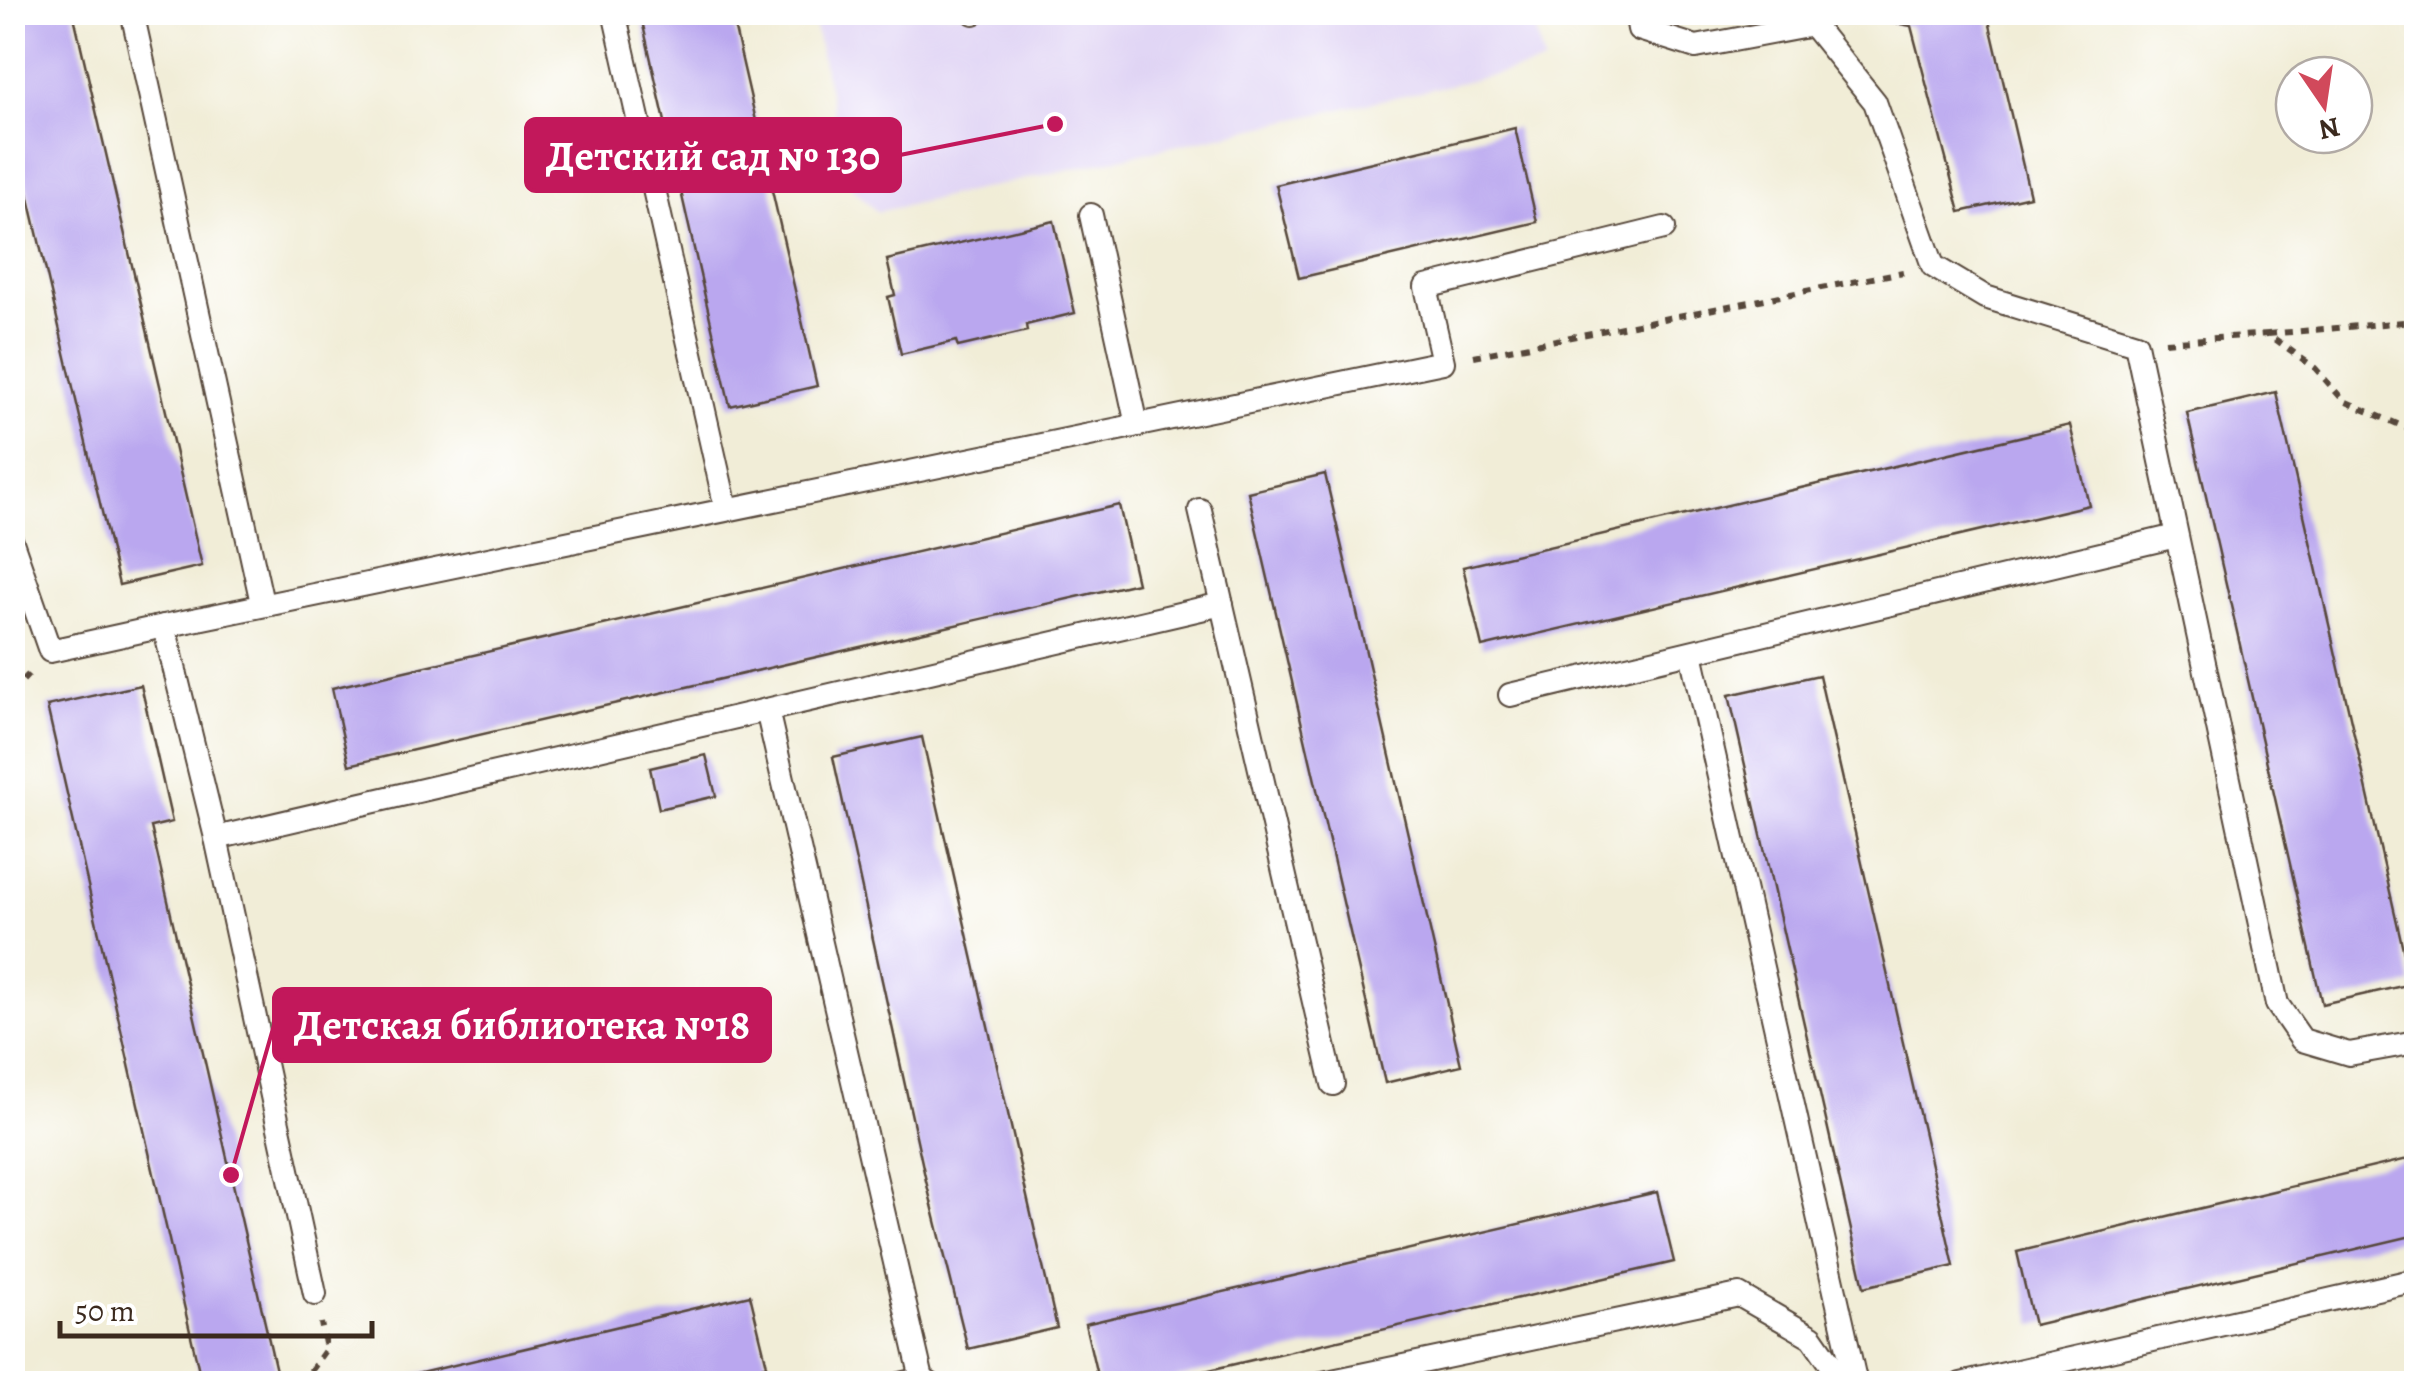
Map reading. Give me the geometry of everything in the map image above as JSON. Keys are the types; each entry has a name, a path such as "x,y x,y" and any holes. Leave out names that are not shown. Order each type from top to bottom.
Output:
{"lane":[{"path":"132,12 262,603"},
{"path":"614,12 726,508"},
{"path":"1636,12 1639,29 1696,47 1813,24 1875,102 1933,266 1985,297 2136,344 2277,1004 2302,1040 2349,1054 2416,1042"},
{"path":"1091,216 1137,424"},
{"path":"12,542 50,650 262,603 1443,362 1426,286 1664,228"},
{"path":"1200,510 1333,1084"},
{"path":"1510,695 2176,536"},
{"path":"216,838 1222,604"},
{"path":"164,626 216,838 315,1294"},
{"path":"1691,653 1856,1384"},
{"path":"767,710 918,1382"},
{"path":"1960,1384 2416,1280"},
{"path":"1318,1384 1738,1295 1812,1337 1845,1384"}],"path":[{"path":"1443,362 1933,266"},
{"path":"2136,344 2416,321"},
{"path":"2268,334 2314,368 2344,401 2416,432"},
{"path":"301,1384 326,1349 315,1294"}],"shaded area":[{"path":"812,13 1531,13 1544,64 877,212 849,184"}],"building":[{"path":"12,12 73,12 202,566 119,585 12,125"},
{"path":"640,12 731,12 817,386 730,406"},
{"path":"1839,12 1987,12 2030,196 1960,212 1911,26 1880,20 1841,22"},
{"path":"1515,128 1537,222 1299,278 1276,185"},
{"path":"1054,221 1075,313 1026,325 1027,331 958,347 956,341 901,354 888,297 895,295 887,260"},
{"path":"2276,392 2411,984 2322,1004 2187,413"},
{"path":"2070,425 2089,505 1482,647 1463,567"},
{"path":"1325,474 1461,1065 1385,1083 1248,492"},
{"path":"1119,505 1137,583 349,765 332,688"},
{"path":"1819,675 1954,1266 1864,1287 1729,695"},
{"path":"141,685 172,822 151,827 279,1384 202,1384 47,706"},
{"path":"922,737 1057,1328 968,1349 926,1181 833,757"},
{"path":"706,755 716,796 659,809 650,768"},
{"path":"2416,1157 2416,1235 2034,1325 2017,1252"},
{"path":"1657,1192 1674,1262 1149,1384 1099,1384 1085,1324"},
{"path":"750,1295 767,1365 688,1384 374,1384"}],"place":[{"name":"Детский сад № 130","path":"1055,124"},
{"name":"Детская библиотека №18","path":"231,1175"}]}
